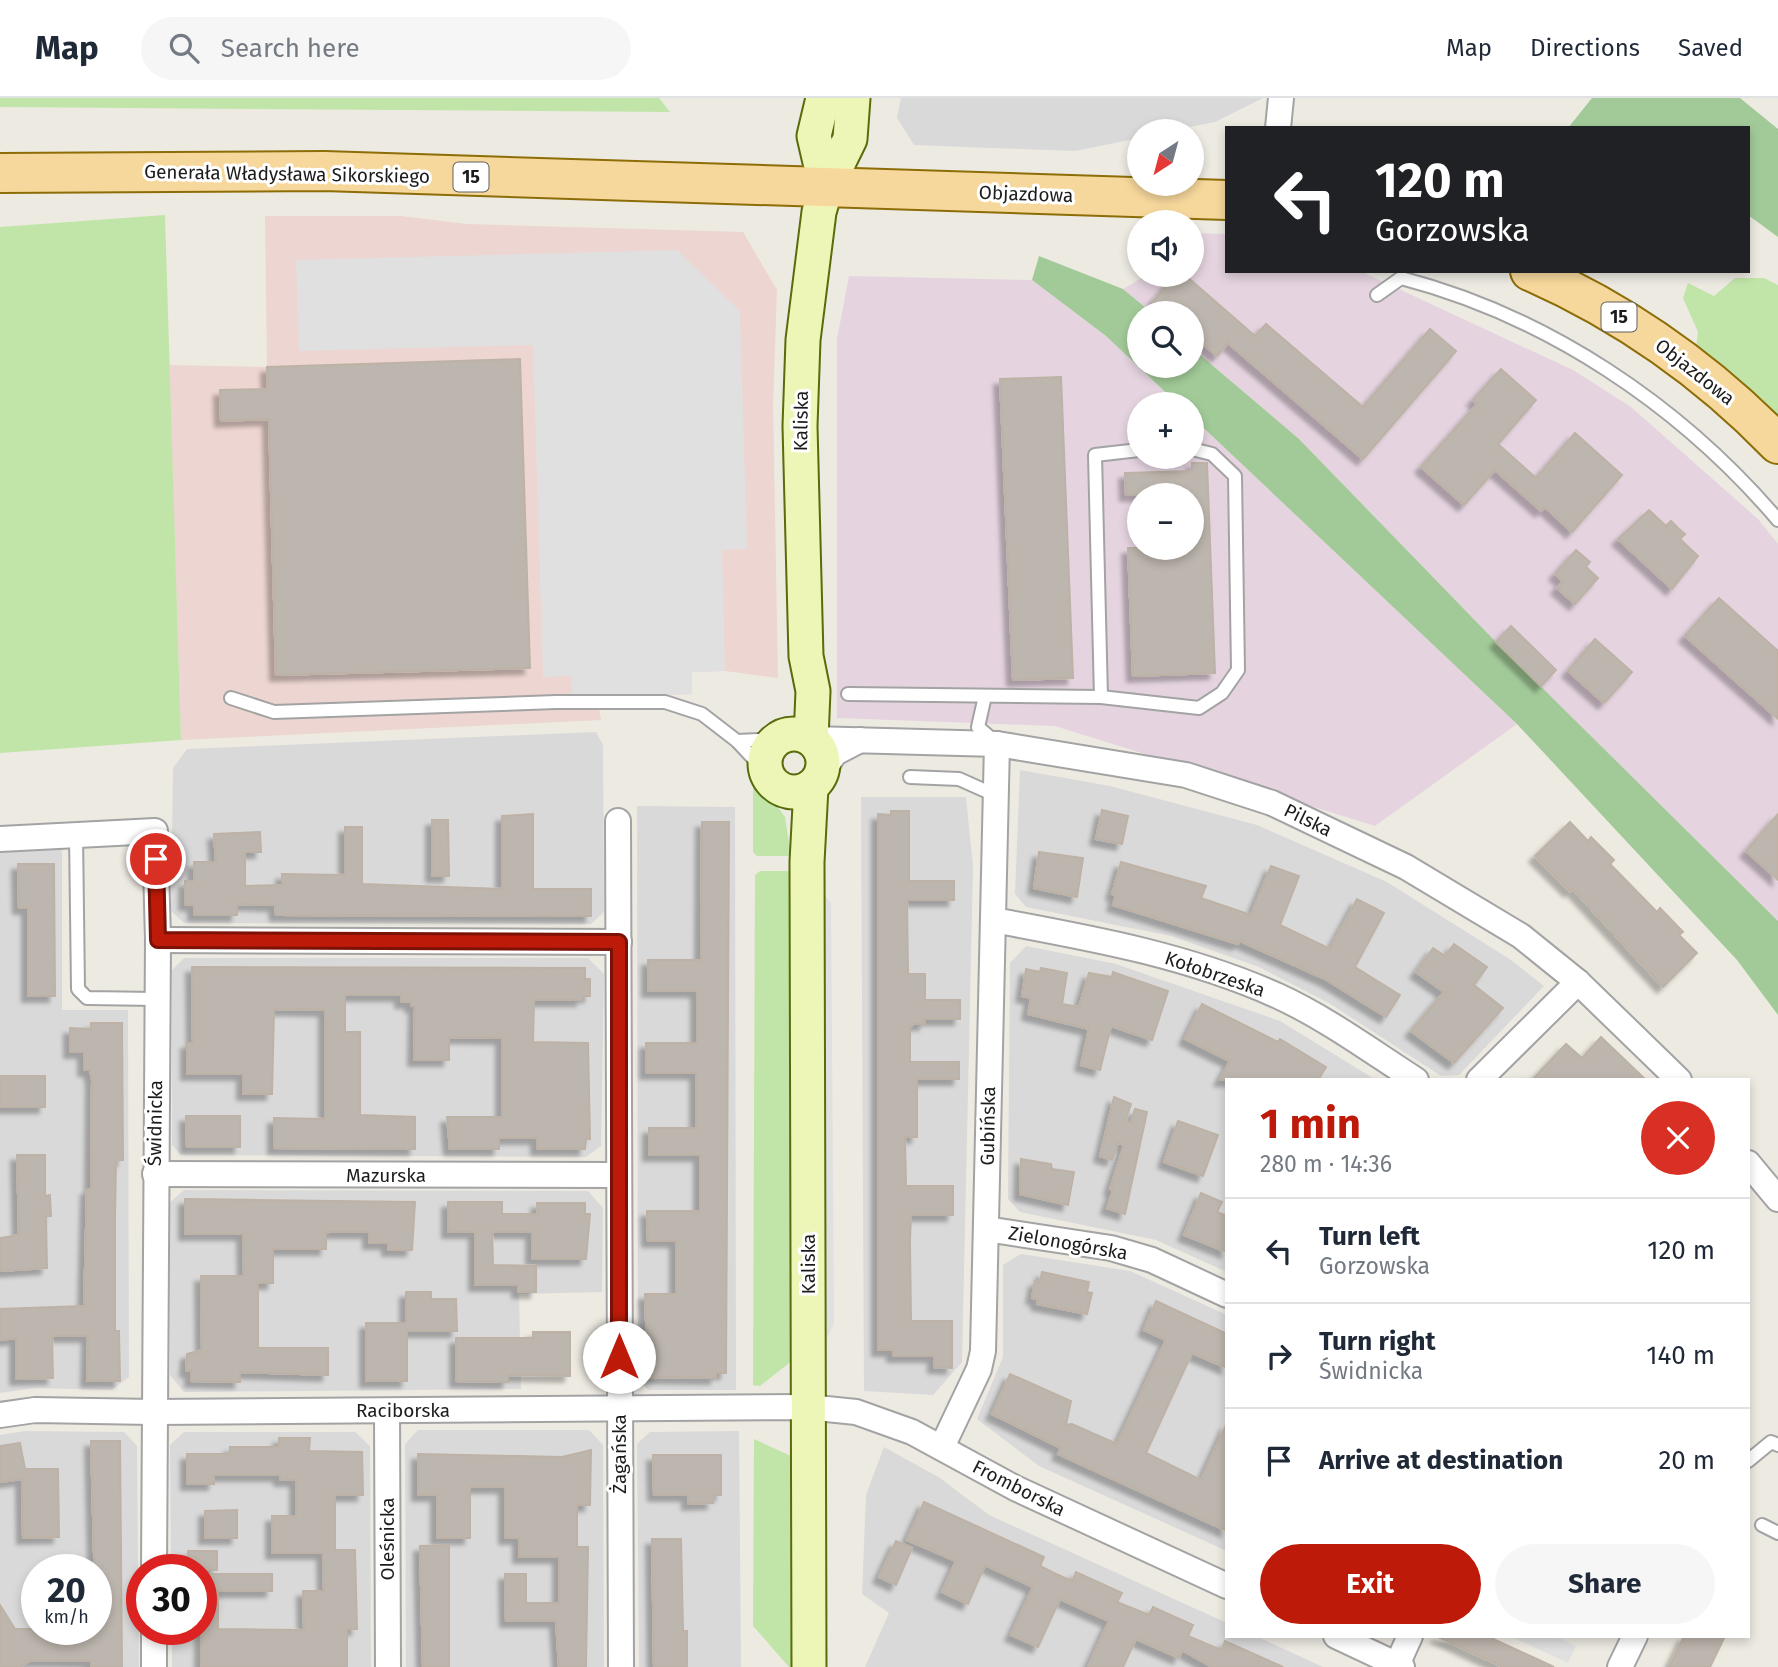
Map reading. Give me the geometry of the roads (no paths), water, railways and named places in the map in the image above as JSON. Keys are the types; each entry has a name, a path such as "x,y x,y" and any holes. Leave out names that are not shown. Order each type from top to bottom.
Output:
{"main road":[{"name":"Generała Władysława Sikorskiego","path":"0,173 324,171 826,188"},
{"name":"Objazdowa","path":"826,188 1225,200"},
{"name":"Objazdowa","path":"1534,273 1602,307 1648,336 1702,374 1778,444"}],"street":[{"path":"823,98 814,136 826,188"},
{"path":"826,188 850,139 853,98"},
{"path":"1278,126 1281,98"},
{"name":"Kaliska","path":"809,1667 807,862 791,813 795,780 822,754 791,738 813,691 806,656 800,426 803,340 810,264 826,188"},
{"path":"791,738 766,754 795,780 863,738"},
{"name":"Pilska","path":"791,738 997,744 1186,775 1272,803 1406,867 1521,936 1578,982 1677,1078"},
{"name":"Gubińska","path":"942,1447 979,1369 983,1352 997,744"},
{"name":"Żagańska","path":"618,821 621,1667"},
{"name":"Świdnicka","path":"0,839 155,831 158,940 154,1554"},
{"name":"Kołobrzeska","path":"993,920 1135,947 1241,981 1316,1017 1413,1078"},
{"path":"158,940 619,942"},
{"path":"1481,1078 1578,982"},
{"path":"1750,1165 1778,1199"},
{"name":"Mazurska","path":"155,1174 618,1175"},
{"name":"Zielonogórska","path":"986,1229 1111,1248 1152,1260 1225,1294"},
{"name":"Raciborska","path":"0,1415 35,1410 153,1412 807,1408"},
{"name":"Fromborska","path":"807,1408 856,1412 912,1432 1014,1488 1225,1585"},
{"name":"Oleśnicka","path":"387,1411 388,1667"},
{"path":"1340,1638 1400,1666 1409,1638"},
{"path":"1620,1667 1633,1638"},
{"path":"154,1645 154,1667"}],"lane":[{"path":"1377,295 1401,278 1438,287 1550,334 1655,402 1757,496 1778,520"},
{"path":"1101,697 1095,455 1127,451"},
{"path":"848,694 1101,697 1199,708 1222,693 1238,670 1235,476 1212,454 1204,452"},
{"path":"985,696 978,727 997,744"},
{"path":"231,698 274,712 556,702 665,702 702,714 795,780"},
{"path":"737,741 791,738"},
{"path":"910,777 959,779 997,796"},
{"path":"75,834 78,989 87,998 157,999"},
{"path":"1750,1459 1771,1442 1778,1445"},
{"path":"1762,1525 1778,1533"}]}
